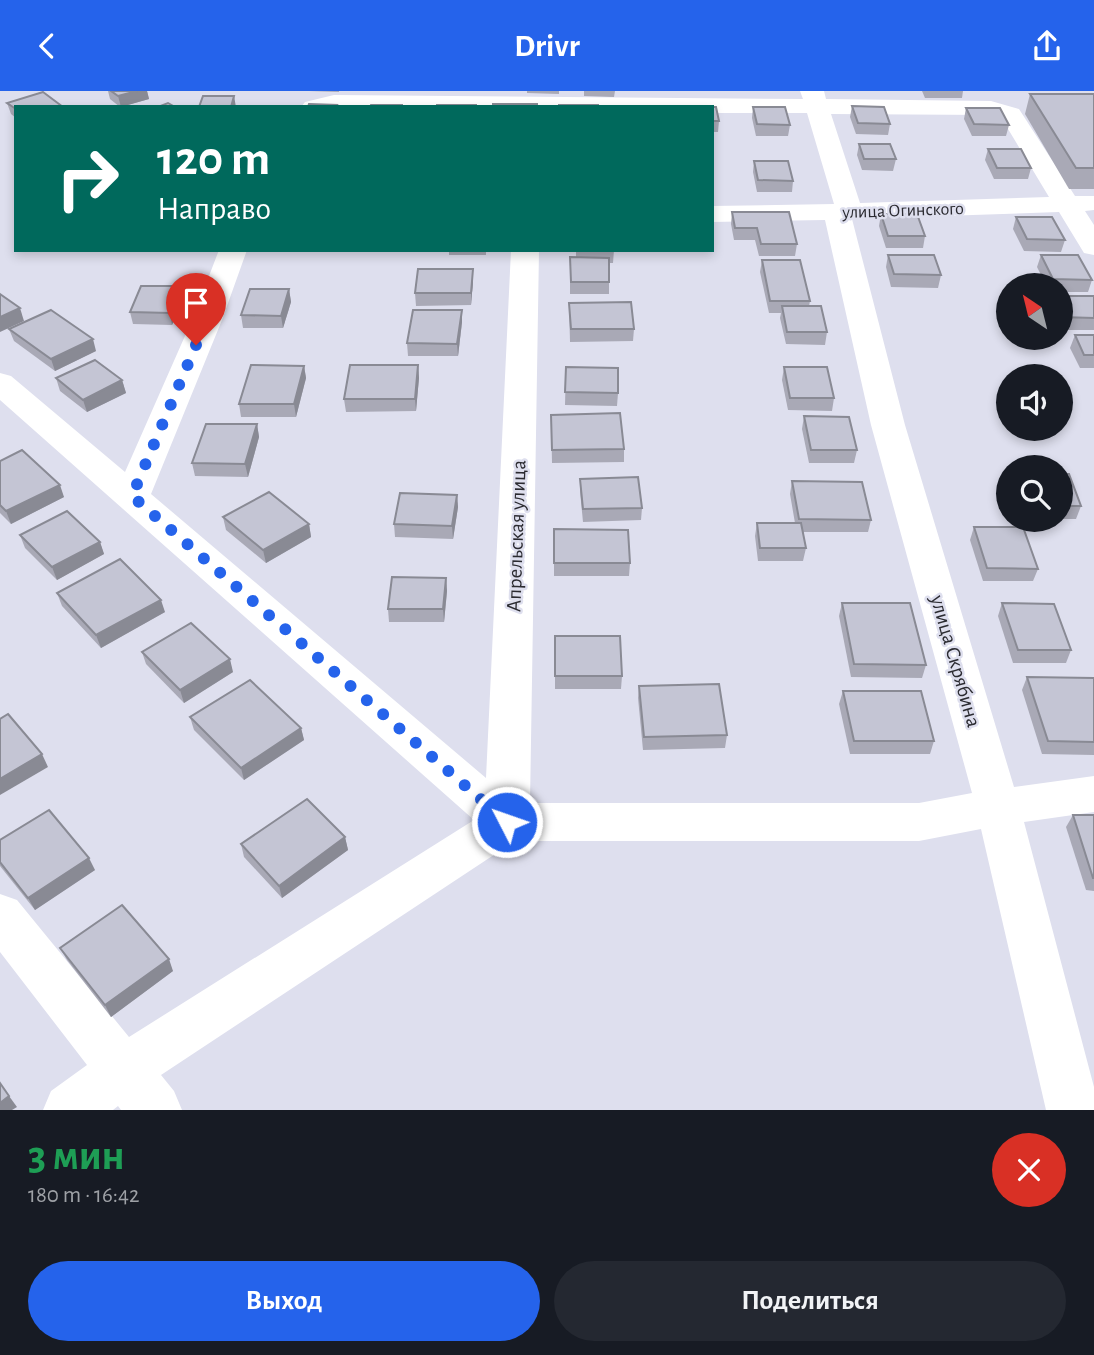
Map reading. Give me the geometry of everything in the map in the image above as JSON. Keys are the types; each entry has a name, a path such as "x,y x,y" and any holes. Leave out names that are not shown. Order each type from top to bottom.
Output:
{"street":[{"path":"323,104 815,98 991,108 1011,114 1082,204 1094,247"},
{"name":"улица Скрябина","path":"815,98 843,212 888,425 999,807 1073,1110"},
{"name":"улица Огинского","path":"714,213 843,212 1082,204"},
{"path":"132,496 207,320 232,252"},
{"name":"Апрельская улица","path":"507,822 525,252"},
{"path":"0,383 507,822"},
{"path":"70,1110 122,1071 507,822 919,822 999,807 1094,794"},
{"path":"0,915 155,1110"}],"building":[{"path":"111,91 137,91 118,96"},
{"path":"43,92 60,105 14,105 14,108 7,103"},
{"path":"1030,94 1094,94 1094,168 1076,168"},
{"path":"203,96 234,96 232,105 200,105"},
{"path":"493,104 537,104 537,105"},
{"path":"852,106 884,107 890,124 858,123"},
{"path":"714,107 716,107 719,121 714,121"},
{"path":"753,107 785,107 790,125 757,124"},
{"path":"966,108 1000,108 1009,125 974,124"},
{"path":"859,144 890,144 896,159 864,159"},
{"path":"988,149 1021,149 1031,168 997,168"},
{"path":"754,161 788,161 793,181 758,180"},
{"path":"732,212 789,212 797,244 761,244 757,228 735,228"},
{"path":"881,214 917,214 925,236 888,236"},
{"path":"1016,217 1052,217 1065,240 1027,239"},
{"path":"888,255 934,255 941,275 894,274"},
{"path":"1041,255 1078,255 1092,280 1073,280 1073,273 1050,273"},
{"path":"570,257 609,258 609,282 571,282"},
{"path":"762,260 800,260 810,301 770,301"},
{"path":"418,269 473,269 471,293 415,293"},
{"path":"141,286 180,286 170,313 130,312"},
{"path":"250,289 289,289 281,316 241,315"},
{"path":"0,294 20,308 0,317"},
{"path":"1073,296 1094,296 1094,318 1073,317"},
{"path":"631,302 634,329 571,329 569,303"},
{"path":"782,306 821,306 827,332 787,332"},
{"path":"51,310 93,339 51,359 9,329"},
{"path":"413,310 462,310 457,344 407,343"},
{"path":"1075,335 1094,335 1094,355 1084,355"},
{"path":"95,360 122,380 83,400 56,378"},
{"path":"251,365 304,366 294,404 239,404"},
{"path":"350,365 418,365 415,399 344,399"},
{"path":"566,367 618,368 618,393 565,392"},
{"path":"784,367 827,367 834,398 790,398"},
{"path":"620,413 624,449 552,450 551,415"},
{"path":"804,416 849,417 857,450 811,450"},
{"path":"206,424 257,424 245,464 192,463"},
{"path":"22,450 60,485 6,511 0,505 0,461"},
{"path":"638,477 642,508 583,509 580,479"},
{"path":"792,481 862,482 871,520 799,519"},
{"path":"1073,485 1081,506 1073,506"},
{"path":"269,492 309,524 263,550 223,517"},
{"path":"400,493 457,495 452,526 394,524"},
{"path":"67,511 100,542 52,567 20,535"},
{"path":"757,523 801,523 806,548 760,548"},
{"path":"974,527 996,527 996,532 1025,532 1038,569 987,568"},
{"path":"554,529 628,530 630,563 554,563"},
{"path":"120,559 161,600 96,635 57,593"},
{"path":"392,577 446,578 443,609 388,609"},
{"path":"842,603 910,603 926,665 854,664"},
{"path":"1002,603 1054,604 1071,650 1018,650"},
{"path":"191,623 230,659 180,690 142,652"},
{"path":"555,636 620,636 622,676 555,676"},
{"path":"1027,677 1094,678 1094,742 1048,741"},
{"path":"250,680 301,728 241,768 190,717"},
{"path":"719,684 727,735 644,737 639,686"},
{"path":"843,691 921,691 934,741 854,741"},
{"path":"8,714 42,754 0,779 0,719"},
{"path":"307,799 345,837 279,886 241,844"},
{"path":"49,810 89,858 28,898 0,862 0,840"},
{"path":"1073,815 1094,815 1094,878 1093,878"},
{"path":"122,905 169,959 105,1005 60,948"},
{"path":"0,1083 9,1096 0,1103"}],"route":[{"path":"196,345 132,496 507,822"}]}
